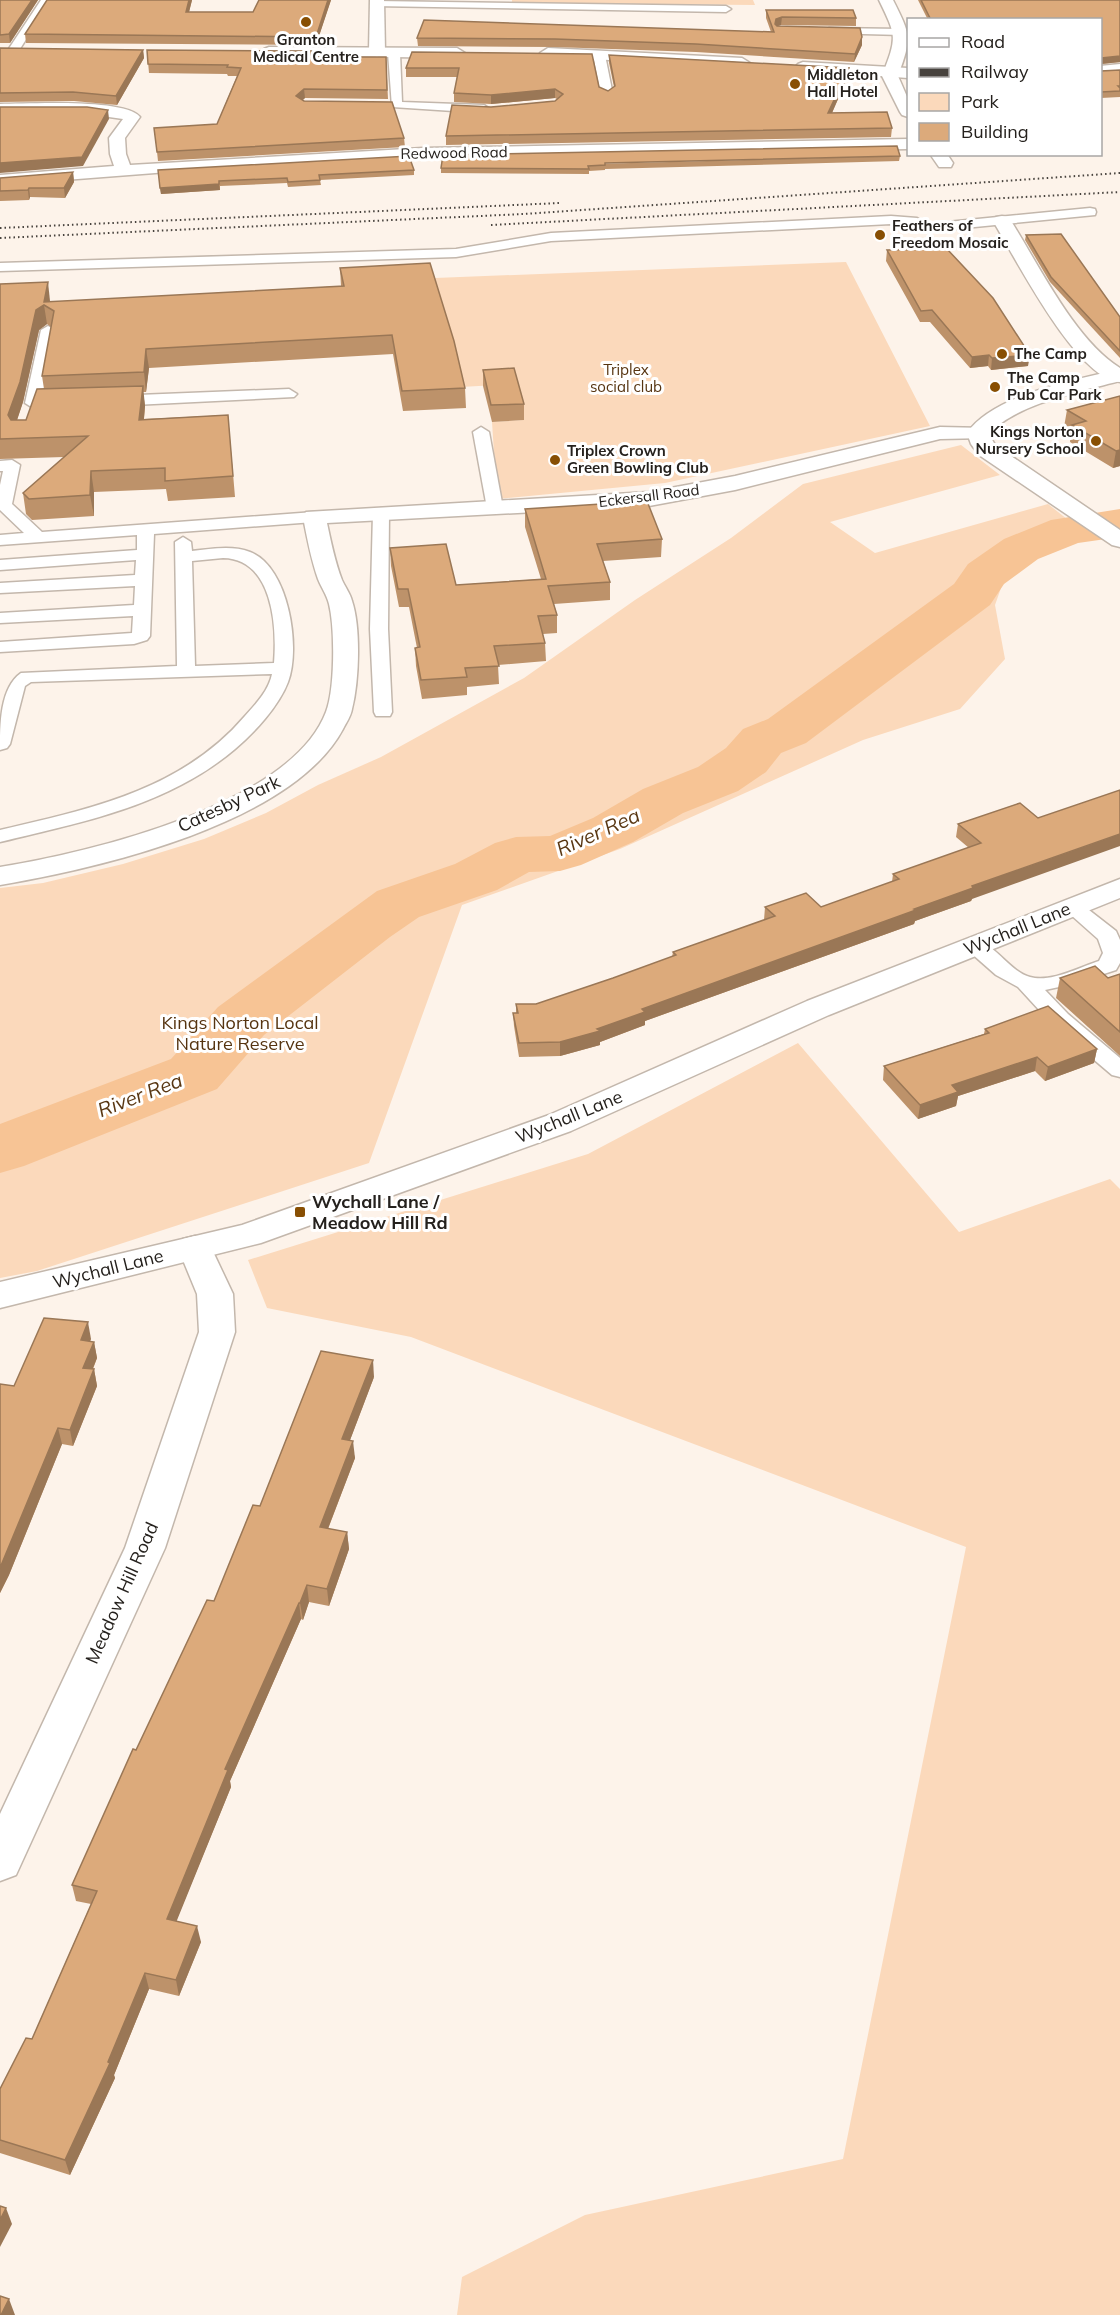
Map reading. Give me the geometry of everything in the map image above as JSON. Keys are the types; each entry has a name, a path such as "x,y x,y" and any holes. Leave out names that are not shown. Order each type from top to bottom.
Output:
{"street":[{"path":"886,0 902,32 900,73"},
{"path":"377,2 377,52"},
{"path":"7,50 38,50"},
{"path":"250,52 475,53"},
{"path":"532,53 754,63"},
{"path":"789,66 900,73"},
{"path":"1102,71 1120,69"},
{"path":"900,73 890,76 894,88 907,109"},
{"path":"7,112 108,111 128,114 132,117 130,122 117,138 118,154 124,171"},
{"name":"Redwood Road","path":"0,180 423,153 907,144"},
{"path":"1002,221 1076,339 1096,362 1119,375"},
{"path":"1119,375 1056,393 985,425 978,438 987,450 1120,540"},
{"name":"Eckersall Road","path":"314,518 628,501 677,495 985,425"},
{"name":"Catesby Park","path":"0,876 107,853 205,819 277,783 317,751 327,738 339,712 344,635 340,602 330,580 314,518"},
{"name":"Wychall Lane","path":"0,1295 249,1235 560,1123 818,1008 1120,888"},
{"name":"Meadow Hill Road","path":"0,1861 145,1548 217,1332 215,1294 195,1248"}],"lane":[{"path":"7,50 46,0"},
{"path":"377,2 633,4 726,9"},
{"path":"814,31 902,32"},
{"path":"394,52 390,105 492,110"},
{"path":"598,55 607,95"},
{"path":"0,267 456,253 551,237 891,220 917,222 924,228 1090,212"},
{"path":"35,408 48,330"},
{"path":"102,401 289,394"},
{"path":"481,432 495,508"},
{"path":"19,446 6,466 4,505 37,536"},
{"path":"381,513 379,628 383,712"},
{"path":"0,540 314,518"},
{"path":"182,528 186,671"},
{"path":"0,647 135,639 141,636 146,530"},
{"path":"0,564 146,554"},
{"path":"0,836 93,814 132,801 193,770 228,745 252,720 280,683 283,668 282,614 265,573 252,559 235,554 183,557"},
{"path":"0,588 145,580"},
{"path":"0,618 143,609"},
{"path":"0,744 17,683 27,677 283,668"},
{"path":"1026,983 1044,985 1108,965 1114,952 1108,936 1073,907"},
{"path":"974,946 1014,977 1026,983 1060,1019 1120,1070"}],"green space":[{"path":"512,0 753,0 755,5 512,3"},
{"name":"Triplex social club","path":"846,262 930,426 665,483 497,499 492,422 524,420 514,384 461,387 449,357 435,278"},
{"name":"Kings Norton Local Nature Reserve","path":"961,445 1000,475 830,522 875,553 1048,504 1087,535 1007,571 995,605 1005,659 960,709 863,740 620,849 462,905 369,1163 37,1271 0,1278 0,888 43,883 123,864 204,839 266,813 318,785 381,757 524,678 635,600 731,538 803,484"},
{"path":"798,1043 959,1232 1110,1179 1120,1189 1120,2315 457,2315 462,2277 585,2215 843,2159 966,1547 411,1337 267,1308 248,1260 588,1154"}],"building":[{"path":"0,0 32,0 9,34 0,35"},
{"path":"47,0 189,0 186,12 253,12 259,0 328,0 316,37 25,34"},
{"path":"921,0 1120,0 1120,56 1102,58 1102,18 930,18"},
{"path":"766,10 853,10 856,18 782,17 776,19 775,24 777,26 860,28 862,37 855,54 696,44 555,39 417,38 424,20 774,32"},
{"path":"0,48 143,50 116,96 73,92 0,93"},
{"path":"147,50 312,51 310,57 386,57 387,90 304,89 296,96 304,101 392,102 404,138 157,152 154,128 217,124 241,68 227,67 228,65 148,64"},
{"path":"412,52 592,54 599,87 608,91 615,86 609,55 849,68 828,113 887,112 892,128 446,136 452,105 491,107 555,101 563,94 555,89 491,95 454,93 459,68 406,68"},
{"path":"1120,70 1120,86 1118,86 1120,91 1102,92 1102,71"},
{"path":"0,107 87,107 108,110 82,157 0,163"},
{"path":"897,146 900,156 605,163 605,165 588,166 589,169 441,168 443,155"},
{"path":"409,156 414,170 319,175 320,180 288,182 287,178 219,181 219,184 160,188 158,170"},
{"path":"73,172 64,188 0,191 0,178"},
{"path":"1061,234 1120,317 1120,351 1051,277 1026,235"},
{"path":"947,249 993,298 1030,355 972,357 932,310 921,311 887,250"},
{"path":"430,263 454,341 465,388 402,391 392,335 146,349 144,372 42,376 54,311 44,305 36,310 20,382 8,415 11,420 26,420 37,389 143,386 139,420 228,415 233,476 165,481 165,468 91,471 90,495 29,499 23,493 88,436 0,439 0,284 48,282 44,302 344,286 340,268"},
{"path":"514,368 524,404 491,405 483,370"},
{"path":"1120,396 1120,450 1116,451 1072,425 1086,421 1067,410"},
{"path":"647,501 662,539 597,544 610,582 548,586 557,615 538,616 545,643 494,646 499,666 465,668 467,677 421,680 415,648 420,647 408,589 398,589 390,548 446,544 456,585 546,579 525,509"},
{"path":"1120,790 1120,834 972,886 973,888 914,909 916,910 642,1009 645,1012 597,1029 600,1031 560,1042 519,1043 513,1013 518,1013 516,1004 536,1004 613,978 676,955 673,952 775,916 765,907 806,893 821,907 899,879 893,874 981,843 958,824 1020,803 1038,818"},
{"path":"1095,966 1108,978 1120,974 1120,1032 1060,978"},
{"path":"1048,1006 1097,1049 1048,1067 1037,1057 952,1085 958,1092 920,1105 884,1066 989,1033 985,1029"},
{"path":"44,1318 88,1322 81,1340 94,1342 83,1368 94,1369 70,1430 58,1428 0,1568 0,1384 14,1386"},
{"path":"321,1351 373,1360 342,1439 353,1441 320,1527 347,1532 327,1589 307,1585 225,1769 228,1770 167,1919 197,1926 176,1980 145,1973 108,2062 110,2063 65,2160 0,2140 0,2089 26,2038 32,2039 97,1891 72,1885 133,1749 136,1750 207,1600 214,1601 253,1505 260,1506"},
{"path":"0,2206 6,2208 0,2220"},
{"path":"0,2296 9,2299 1,2315 0,2315"}],"waterway":[{"name":"River Rea","path":"0,1150 194,1074 241,1021 368,924 398,904 476,877 516,855 560,853 613,830 663,801 718,779 746,760 762,741 787,731 972,594 985,574 1021,549 1068,530 1120,523"}],"railway":[{"path":"0,238 524,214 1120,173"},
{"path":"491,225 1120,192"},
{"path":"0,228 560,203"}],"place":[{"name":"Granton Medical Centre","path":"306,22"},
{"name":"Middleton Hall Hotel","path":"795,84"},
{"name":"Feathers of Freedom Mosaic","path":"880,235"},
{"name":"The Camp","path":"1002,354"},
{"name":"The Camp Pub Car Park","path":"995,387"},
{"name":"Kings Norton Nursery School","path":"1096,441"},
{"name":"Triplex Crown Green Bowling Club","path":"555,460"},
{"name":"Wychall Lane / Meadow Hill Rd","path":"300,1212"}]}
